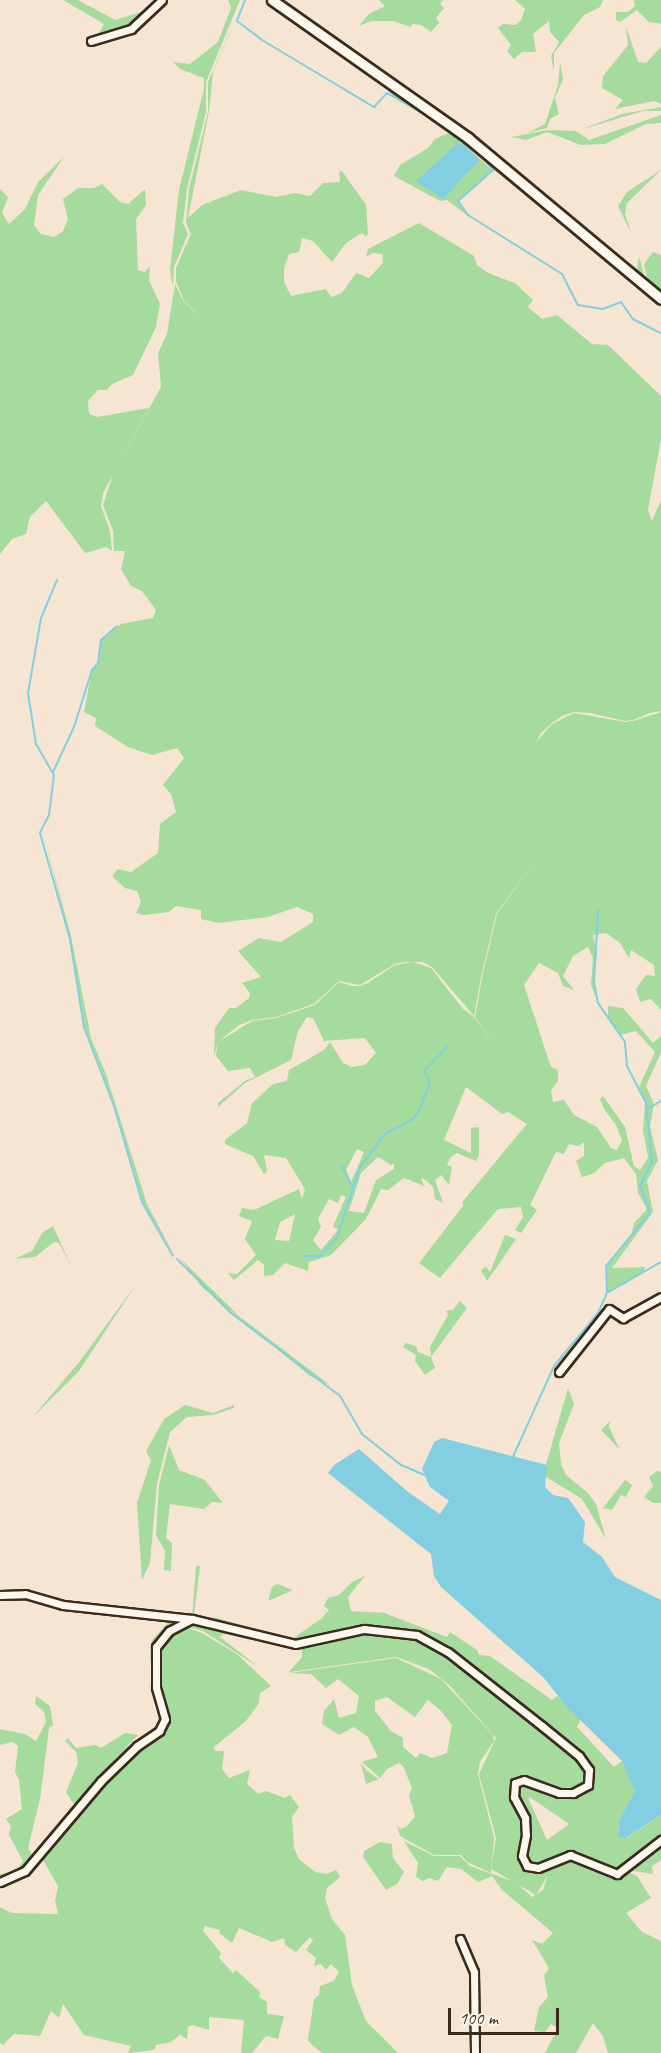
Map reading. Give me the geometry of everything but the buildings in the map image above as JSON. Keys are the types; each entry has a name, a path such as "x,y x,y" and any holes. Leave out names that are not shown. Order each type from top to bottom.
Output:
{"street":[{"path":"91,41 131,29 162,0"},
{"path":"272,0 468,138 661,299"},
{"path":"559,1372 609,1309 623,1318 661,1297"},
{"path":"0,1595 25,1594 63,1605 192,1619 295,1644 364,1629 396,1630 431,1641 569,1746 589,1770 588,1785 573,1793 559,1793 524,1780 515,1783 514,1797 525,1818 526,1835 522,1856 527,1866 538,1868 570,1855 617,1874 661,1840"},
{"path":"0,1882 25,1871 101,1780 137,1746 159,1731 165,1719 156,1687 156,1647 169,1631 192,1619"},
{"path":"460,1939 474,1972 475,2053"}],"green space":[{"path":"63,0 78,0 115,20 150,9 123,30 97,37 104,24"},
{"path":"228,0 240,0 206,82 206,112 187,189 183,223 188,234 174,267 173,287 170,270 179,190 204,89 204,78 180,69 173,62 190,64 218,42 231,8"},
{"path":"244,0 213,72 209,111 188,218 202,205 241,190 276,197 295,193 310,196 323,183 340,182 339,172 342,171 366,205 368,234 366,237 362,233 346,243 332,262 313,241 302,238 299,252 289,254 284,269 284,282 291,296 326,289 331,297 342,293 356,273 369,278 383,263 382,254 373,253 366,257 368,249 419,223 474,256 477,265 488,273 515,283 533,300 528,307 542,319 557,315 592,344 608,345 661,396 661,439 648,510 652,521 661,500 661,711 625,721 574,712 552,723 541,733 536,742 552,724 574,713 625,722 633,721 661,712 661,1010 651,999 640,1002 636,989 646,975 655,976 654,965 631,950 629,958 620,943 606,933 593,935 597,953 593,982 598,1003 591,985 593,958 588,947 573,956 563,976 574,990 563,986 558,973 539,963 524,985 551,1067 558,1070 558,1081 551,1090 553,1102 564,1100 574,1115 597,1127 611,1148 617,1150 622,1140 616,1125 604,1109 600,1099 603,1096 625,1127 634,1166 640,1170 648,1158 643,1131 645,1103 647,1107 639,1087 655,1052 636,1031 620,1035 608,1017 608,1006 623,1008 653,1043 661,1036 661,1052 646,1086 654,1104 650,1126 658,1160 647,1181 653,1212 612,1268 645,1267 644,1272 607,1293 606,1266 631,1237 634,1223 647,1209 638,1193 636,1174 624,1158 605,1163 594,1173 582,1177 576,1161 584,1156 584,1142 579,1146 569,1144 564,1154 556,1152 530,1205 537,1210 521,1233 515,1230 523,1217 521,1207 498,1209 440,1278 419,1263 463,1206 463,1201 527,1124 508,1112 502,1114 466,1087 444,1140 471,1153 471,1128 479,1127 479,1156 476,1161 457,1153 451,1157 447,1165 452,1167 449,1185 441,1175 435,1180 443,1203 435,1199 433,1187 426,1180 421,1178 424,1186 404,1178 388,1190 381,1189 366,1219 331,1255 309,1262 308,1271 285,1263 273,1275 264,1276 264,1265 258,1260 234,1280 228,1273 237,1274 256,1255 245,1239 252,1221 239,1216 242,1208 254,1210 299,1189 302,1199 305,1189 286,1158 264,1155 267,1171 264,1174 253,1156 225,1144 225,1140 247,1123 252,1103 273,1084 287,1081 289,1070 324,1050 330,1042 343,1063 352,1067 365,1065 376,1053 365,1038 324,1041 313,1018 307,1017 298,1031 291,1060 245,1083 218,1107 218,1103 245,1081 255,1077 250,1068 228,1071 216,1056 218,1042 214,1056 215,1028 229,1008 236,1008 249,998 250,993 242,983 261,977 238,951 259,938 281,942 313,922 313,914 297,907 268,917 218,923 201,919 201,910 176,906 169,912 144,915 136,913 141,902 137,891 125,888 112,876 118,869 131,872 158,853 160,824 176,812 171,794 163,785 184,758 177,748 152,755 128,747 95,726 96,718 84,712 92,670 99,663 101,640 121,624 153,618 156,610 142,591 131,586 121,569 125,551 114,551 113,531 103,505 113,474 161,387 158,353 167,334 175,284 182,299 205,323 183,299 176,281 176,268 191,234 186,223 189,189 208,112 208,82","holes":["536,859 497,914 483,973 475,1017 494,1045 474,1017 463,1009 431,968 413,962 423,962 432,967 474,1016 482,973 496,914","413,962 395,965 360,986 339,982 315,1005 276,1018 252,1021 218,1042 239,1025 252,1020 276,1017 314,1004 339,981 360,985 395,964","357,1149 364,1152 351,1182 346,1170","378,1157 391,1165 394,1163 394,1169 376,1180 364,1213 349,1211 361,1173","341,1195 346,1197 333,1226 338,1230 321,1250 313,1240 321,1227 318,1219 329,1199 338,1203","295,1214 289,1241 275,1240 280,1222"]},
{"path":"265,0 468,139 661,301 661,306 494,170 481,153 442,124 393,96 381,83"},
{"path":"379,0 443,0 440,4 444,8 436,18 439,23 431,32 421,25 412,24 411,27 393,21 371,21 359,26 369,14 385,6"},
{"path":"515,0 603,0 600,7 584,15 554,53 554,72 551,56 559,42 550,32 549,21 533,34 536,52 522,52 514,59 507,51 511,45 498,28 503,24 516,25 521,20 525,9"},
{"path":"634,0 661,0 661,24 649,22 637,10 620,22 616,20 616,12 628,12 635,6"},
{"path":"626,26 638,62 646,63 661,47 661,104 654,101 615,109 623,100 602,88 603,76 628,45"},
{"path":"560,62 563,79 555,98 559,114 550,119 547,128 527,133 545,124 558,85"},
{"path":"661,107 661,111 643,111 580,130 622,114"},
{"path":"661,115 661,123 646,124 605,144 581,145 547,132 526,140 512,137 547,130 576,131 589,140"},
{"path":"451,132 492,170 457,201 468,216 447,200 440,201 394,176 400,165 428,148 435,139"},
{"path":"64,157 38,195 34,225 41,234 54,237 63,231 68,219 63,199 78,188 94,188 102,184 120,202 128,204 145,189 146,205 136,219 138,270 145,272 150,266 149,280 160,304 156,327 133,375 112,384 107,390 98,390 88,401 89,414 97,417 149,408 103,493 101,506 110,531 112,551 106,547 85,553 46,501 30,517 26,534 12,539 0,554 0,189 8,197 2,213 9,224 25,209 38,182"},
{"path":"661,170 627,203 625,214 631,233 618,206 627,192"},
{"path":"599,240 637,270 639,256 646,282"},
{"path":"653,252 661,255 661,293 647,278 644,264"},
{"path":"42,829 71,936 91,1038 106,1074 147,1204 175,1257 143,1202 115,1106 85,1027 70,938"},
{"path":"53,1226 71,1266 59,1243 54,1242 35,1257 14,1259 32,1251 42,1233"},
{"path":"505,1235 516,1239 487,1281 481,1270 486,1267 490,1272"},
{"path":"180,1258 240,1317 330,1385 310,1376 202,1287"},
{"path":"137,1283 79,1371 31,1419 80,1361"},
{"path":"460,1301 467,1308 431,1357 430,1347 448,1315 446,1311 453,1310"},
{"path":"406,1343 416,1346 418,1352 431,1357 435,1368 425,1375 415,1361 416,1355 403,1347"},
{"path":"568,1388 574,1404 559,1443 561,1464 566,1475 588,1493 596,1504 606,1539 582,1499 543,1475"},
{"path":"185,1405 213,1413 234,1405 234,1408 213,1415 187,1417 170,1432 157,1484 150,1563 142,1580 137,1503 151,1460 146,1451 164,1419"},
{"path":"610,1421 609,1427 620,1450 601,1430"},
{"path":"169,1445 179,1470 205,1480 223,1503 212,1502 204,1509 170,1504 166,1538 172,1543 171,1571 164,1570 165,1551 156,1535 159,1485"},
{"path":"657,1471 661,1472 661,1503 653,1503 644,1497 653,1486 649,1477"},
{"path":"625,1480 632,1485 626,1497 621,1495 612,1510 603,1508"},
{"path":"196,1566 200,1566 194,1616 217,1618 292,1639 322,1618 329,1610 324,1606 328,1598 339,1595 352,1582 365,1576 348,1597 351,1611 384,1613 447,1637 450,1632 477,1650 479,1655 490,1656 552,1700 557,1696 581,1718 577,1727 614,1767 622,1761 629,1773 635,1791 619,1820 618,1837 627,1838 661,1815 661,1839 617,1873 570,1854 538,1867 528,1866 522,1855 527,1835 526,1818 514,1788 520,1781 568,1795 586,1789 591,1778 590,1769 569,1746 449,1652 412,1632 364,1628 295,1643 192,1618","holes":["528,1798 569,1824 547,1840"]},
{"path":"277,1584 293,1590 268,1601 272,1587"},
{"path":"161,1619 185,1620 154,1652 164,1719 158,1730 136,1745 24,1870 0,1881 0,1874 15,1872 23,1861 9,1835 11,1826 6,1819 22,1809 19,1780 15,1772 18,1746 13,1742 0,1745 0,1729 25,1734 36,1741 46,1722 44,1712 35,1704 36,1696 50,1706 53,1725 49,1728 40,1799 28,1848 32,1854 74,1804 66,1792 78,1763 76,1752 65,1741 68,1738 76,1748 96,1745 101,1748 125,1733 138,1735 124,1749 159,1725 150,1655 152,1640 168,1623"},
{"path":"192,1620 259,1637 251,1640 224,1634 220,1637 260,1668 203,1631 186,1626"},
{"path":"186,1627 202,1633 237,1654 271,1686 260,1693 259,1703 246,1721 214,1747 215,1751 224,1751 222,1769 229,1778 250,1770 247,1784 258,1794 266,1791 285,1798 290,1795 299,1807 292,1817 294,1848 299,1859 315,1872 327,1874 336,1870 340,1877 327,1888 325,1898 332,1919 345,1935 352,1985 366,2021 398,2053 322,2053 308,2040 314,1999 319,1995 320,1986 334,1981 339,1972 331,1964 326,1970 321,1964 314,1966 316,1958 306,1950 313,1940 310,1937 296,1952 285,1945 284,1938 272,1942 239,1928 232,1943 219,1933 220,1930 205,1926 203,1931 221,1953 219,1958 233,1973 236,1970 260,1992 259,1997 267,2002 267,2014 284,2016 278,2039 266,2036 252,2053 241,2053 244,2020 209,2017 209,2030 192,2025 188,2027 187,2039 180,2035 171,2042 156,2045 154,2050 128,2053 131,2046 84,2035 63,2004 59,2018 51,2011 40,2036 14,2034 3,2045 0,2043 0,1907 12,1913 58,1914 55,1901 58,1886 43,1860 19,1878 96,1789 131,1753 164,1728 157,1648 176,1628"},
{"path":"364,1630 411,1634 447,1654 568,1747 588,1770 587,1784 568,1793 525,1779 512,1787 522,1814 525,1835 521,1850 526,1867 557,1860 536,1895 491,1869 496,1838 479,1774 496,1738 449,1685 429,1669 396,1657 289,1672 302,1657 302,1644"},
{"path":"396,1658 441,1679 493,1735 494,1741 480,1762 478,1774 494,1838 491,1873 467,1862 461,1855 434,1855 400,1836 397,1825 400,1829 407,1826 415,1817 409,1795 412,1788 403,1766 399,1763 387,1769 380,1778 362,1762 378,1757 368,1737 354,1727 339,1735 322,1724 324,1711 334,1699 339,1718 356,1713 359,1696 338,1679 326,1688 311,1674 289,1673","holes":["387,1697 415,1717 428,1700 441,1711 452,1725 447,1753 432,1758 420,1753 416,1758 403,1747 403,1738 391,1731 375,1711 375,1701"]},
{"path":"361,1763 367,1771 379,1779 366,1784"},
{"path":"404,1841 434,1856 460,1856 470,1866 515,1882 532,1897 543,1890 549,1871 559,1859 570,1857 608,1875 626,1871 637,1876 651,1898 626,1913 642,1932 661,1941 661,2053 608,2053 603,2036 593,2023 576,2053 545,2053 558,2028 551,2024 545,2032 534,2031 539,2007 548,1997 544,1976 549,1968 532,1940 542,1944 553,1933 502,1890 492,1876 478,1882 461,1869 447,1867 438,1881 429,1878 423,1881 416,1877 418,1863"},
{"path":"380,1842 392,1844 393,1858 404,1872 397,1884 386,1890 363,1857 364,1851"},
{"path":"661,1842 661,1860 652,1866 653,1874 628,1870"}],"water":[{"path":"457,144 464,145 479,160 443,199 416,181"},
{"path":"442,1438 547,1465 545,1487 553,1495 568,1498 574,1506 585,1522 583,1542 602,1557 615,1577 661,1600 661,1815 626,1838 618,1837 619,1820 635,1791 622,1761 567,1707 543,1677 441,1587 434,1576 431,1554 328,1473 334,1465 359,1449 408,1492 440,1514 449,1501 430,1487 422,1469 434,1442"}],"waterway":[{"path":"245,0 237,21 262,40 374,107 387,93 440,123"},
{"path":"283,0 399,82"},
{"path":"403,85 477,137 545,197"},
{"path":"457,144 459,137"},
{"path":"480,154 493,170 458,201 468,215 562,274 578,305 603,309 621,302 633,319 661,333"},
{"path":"561,210 607,249"},
{"path":"57,580 41,618 28,693 36,744 54,775 49,815 40,833 70,939 84,1027 114,1106 142,1202 173,1256"},
{"path":"53,772 74,727 92,670 98,663 101,640 117,626"},
{"path":"512,1459 554,1366 598,1313 607,1293 606,1266 650,1213 640,1186 652,1161 646,1103 627,1066 625,1042 598,1003 594,982 598,910"},
{"path":"304,1256 320,1256 337,1238 360,1167 385,1134 413,1119 419,1111 430,1083 424,1071 448,1046"},
{"path":"648,1109 661,1101"},
{"path":"341,1165 352,1186"},
{"path":"177,1259 231,1313 340,1396 362,1434 401,1465 424,1475"},
{"path":"607,1293 661,1262"}]}
